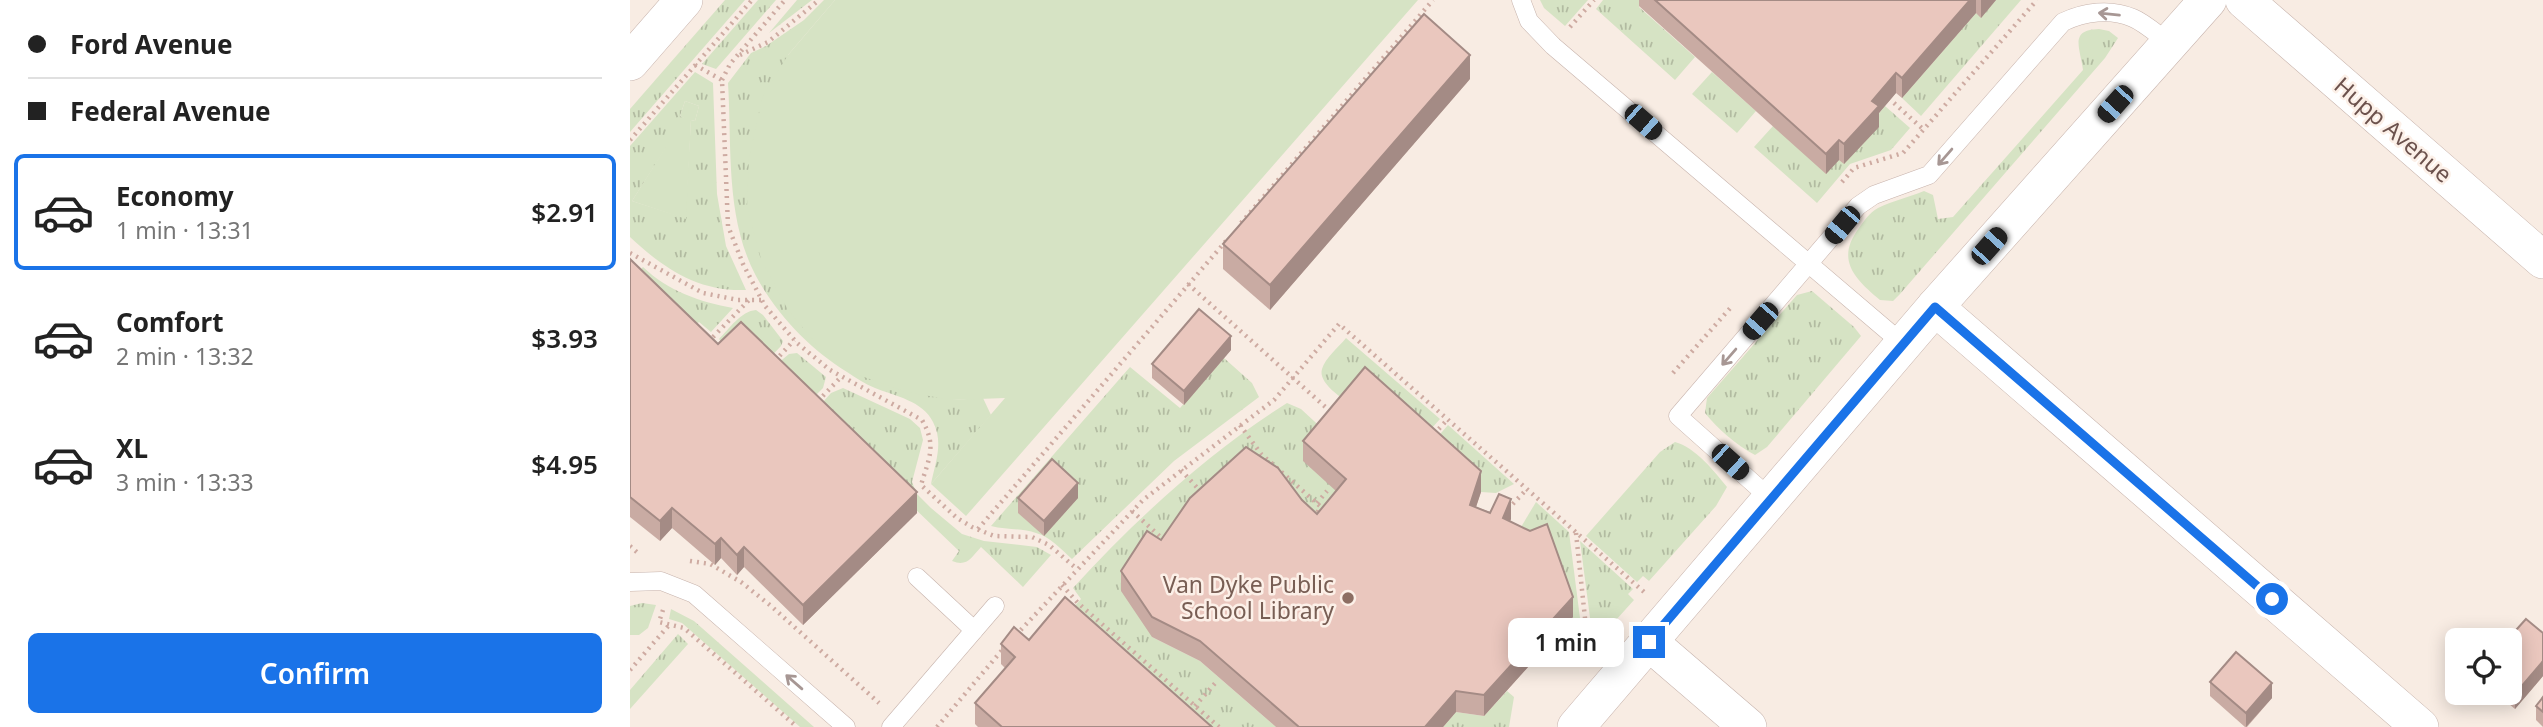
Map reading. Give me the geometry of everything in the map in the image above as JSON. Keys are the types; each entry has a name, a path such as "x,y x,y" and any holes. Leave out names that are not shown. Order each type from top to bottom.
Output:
{"street":[{"path":"630,62 684,0"},
{"path":"1576,727 1935,307 2208,0"},
{"name":"Hupp Avenue","path":"2244,0 2543,260"},
{"path":"1935,307 2420,727"},
{"path":"1649,642 1748,727"}],"lane":[{"path":"1521,0 1529,20 1553,47 1903,344"},
{"path":"1771,499 1678,416 1858,206 1874,195 1929,175 2063,22 2082,13 2110,13 2133,18 2169,43"},
{"path":"917,577 974,630"},
{"path":"630,582 661,581 694,594 846,727"},
{"path":"894,723 995,606"}],"path":[{"path":"630,140 752,0"},
{"path":"785,0 737,56 722,80 728,226 743,264 762,300 794,340 830,370 922,420 930,435 931,451 921,485 957,519 994,536 1032,537 1049,545 1077,569"},
{"path":"737,56 768,41 819,0"},
{"path":"978,529 1433,0"},
{"path":"1553,47 1594,0"},
{"path":"695,65 722,80"},
{"path":"1894,103 1924,130"},
{"path":"630,253 703,293 762,300"},
{"path":"1188,284 1334,415"},
{"path":"713,337 749,300"},
{"path":"937,727 1028,620 1132,511 1273,400 1339,324 1647,595"},
{"path":"771,364 794,340"},
{"path":"812,407 842,376"},
{"path":"1429,440 1448,419"},
{"path":"1240,425 1261,454 1320,506 1318,513 1310,521"},
{"path":"1181,470 1206,498"},
{"path":"1506,512 1527,489"},
{"path":"1317,503 1327,491"},
{"path":"1132,511 1167,543"},
{"path":"1576,532 1589,662"},
{"path":"680,559 710,565 741,582 771,606 894,723"},
{"path":"1062,585 1078,603 1219,727"},
{"path":"630,670 670,624"},
{"path":"1119,650 1125,644"},
{"path":"1195,706 1217,681"}],"green space":[{"path":"725,0 745,0 630,132 630,109"},
{"path":"758,0 776,0 716,69 702,64"},
{"path":"797,0 812,0 769,33"},
{"path":"824,0 835,0 788,55 952,400 983,398 991,415 931,484 938,438 928,415 916,404 861,381 807,342 764,290 746,254 739,230 732,181 728,83 751,53 804,20"},
{"path":"835,0 1418,0 966,516 931,484 1005,398 952,400 906,392 853,373 819,347 788,310 761,259 747,207 749,157 763,96 788,55"},
{"path":"1540,0 1588,0 1565,26 1544,8"},
{"path":"1603,0 1640,0 1639,7 1695,57 1675,80 1596,9"},
{"path":"1996,0 2021,0 1921,116 1902,98 1976,13"},
{"path":"2090,30 2109,31 2118,38 2105,58 1900,294 1893,301 1880,300 1856,276 1849,259 1852,239 1865,220 1878,208 1924,191 1933,195 1938,219 1953,217 2083,70 2080,36"},
{"path":"695,72 713,83 717,194 726,246 746,290 729,290 698,283 669,268 630,237 630,146","holes":["685,101 699,106 695,121 691,120 685,218 632,201 685,118 680,116"]},
{"path":"1712,72 1756,111 1737,133 1692,94"},
{"path":"685,101 699,106 695,121 691,120 686,219 632,201 684,118 680,116"},
{"path":"1885,106 1910,128 1891,150 1850,164 1817,203 1754,147 1773,126 1872,122"},
{"path":"643,267 663,283 685,294 733,308 711,332 699,322 689,332 632,278"},
{"path":"1812,291 1861,336 1767,447 1755,455 1728,436 1705,413 1707,398 1797,295"},
{"path":"756,310 783,341 764,364 729,350 719,339 740,317"},
{"path":"1346,338 1440,419 1422,439 1345,400 1323,379 1324,365"},
{"path":"797,353 826,377 823,388 806,405 777,364 789,354"},
{"path":"1224,358 1252,383 1259,397 1174,461 1072,559 1041,535 1026,530 991,526 1130,367 1180,408"},
{"path":"843,388 910,419 920,428 923,440 912,482 917,494 962,534 984,541 1037,547 1051,555 1023,587 981,547 965,562 952,561 959,551 814,412 831,393"},
{"path":"1287,403 1301,409 1327,433 1346,499 1152,637 1200,661 1276,727 1189,727 1065,617 1081,599 1073,588 1174,488 1229,443"},
{"path":"1448,425 1514,484 1496,493 1481,492 1430,446"},
{"path":"1675,442 1697,454 1727,487 1716,506 1649,581 1643,576 1637,582 1586,536 1660,452"},
{"path":"1536,502 1569,532 1581,626 1565,641 1558,634 1512,542"},
{"path":"1580,541 1633,589 1628,594 1634,600 1607,630 1592,633"},
{"path":"642,603 656,605 648,628 639,635 630,635 630,606"},
{"path":"671,609 694,621 814,727 800,727 682,623 669,619"},
{"path":"678,634 688,644 630,709 630,690"},
{"path":"1507,691 1514,697 1509,727 1443,727 1456,712 1484,716"}],"building":[{"path":"1655,0 1970,0 1902,78 1896,73 1872,101 1879,106 1844,144 1839,140 1826,154"},
{"path":"1424,14 1470,55 1270,285 1223,244"},
{"path":"630,259 718,344 741,322 917,492 803,605 744,547 737,555 721,538 715,544 672,508 660,521 630,497"},
{"path":"1199,309 1231,336 1184,391 1152,364"},
{"path":"1365,367 1481,471 1470,505 1490,513 1499,494 1511,499 1503,518 1530,531 1547,524 1573,597 1484,695 1456,691 1425,727 1299,727 1200,641 1152,617 1121,571 1147,531 1161,540 1190,498 1246,447 1278,468 1302,500 1317,514 1346,479 1303,441"},
{"path":"1052,459 1078,483 1044,521 1018,498"},
{"path":"1065,597 1212,727 1002,727 975,703 1015,657 1001,644 1014,627 1029,640"},
{"path":"2526,619 2543,633 2543,661 2522,686 2522,628 2518,628"},
{"path":"2236,652 2272,683 2246,713 2210,682"},
{"path":"2543,697 2543,712 2536,706"}],"place":[{"name":"Van Dyke Public School Library","path":"1348,598"}],"route":[{"path":"1649,642 1935,307 2272,599"}]}
